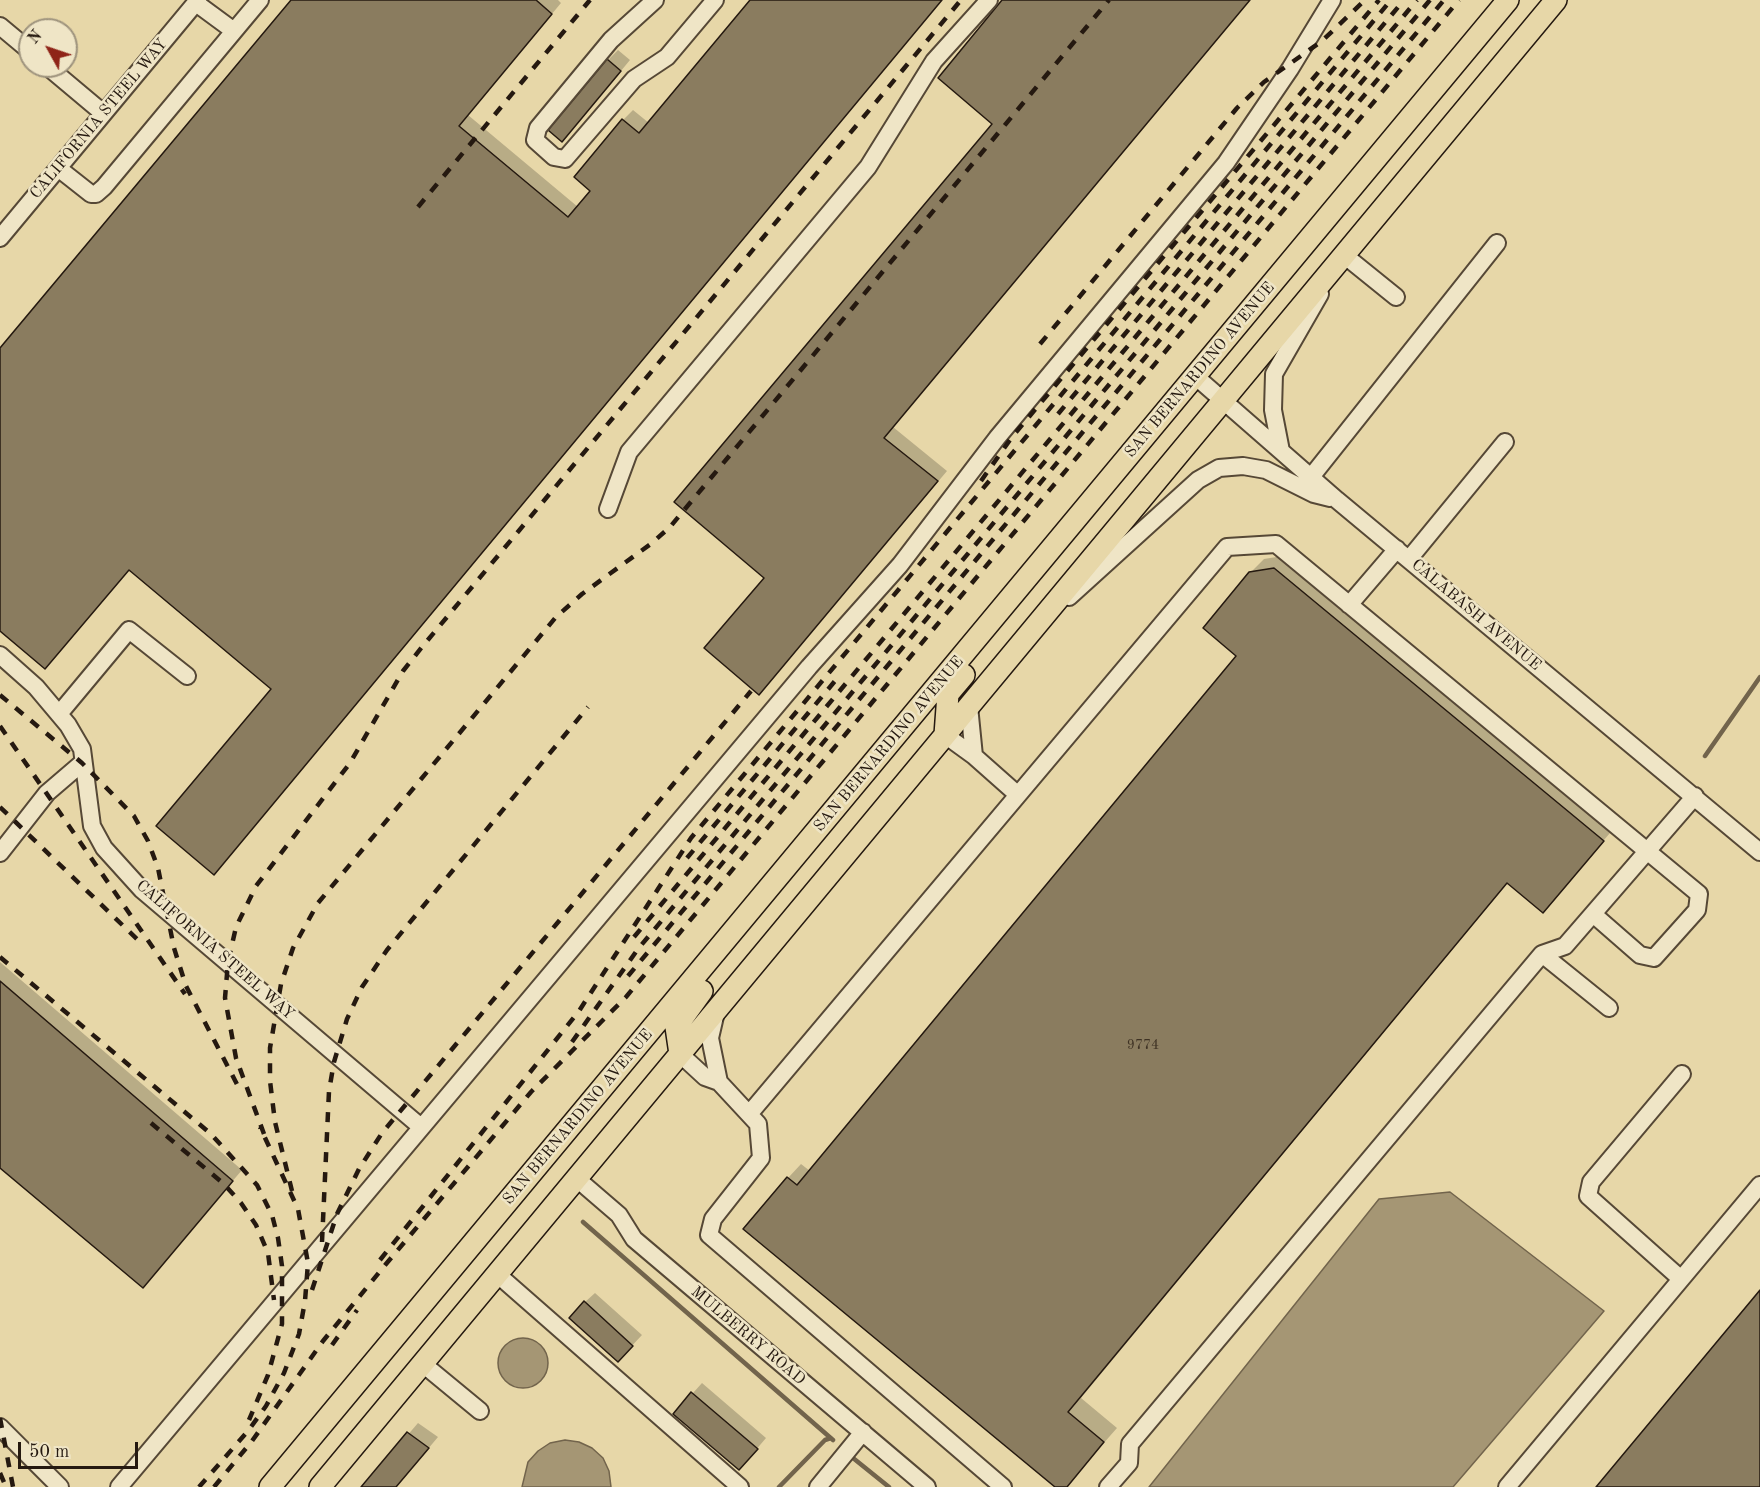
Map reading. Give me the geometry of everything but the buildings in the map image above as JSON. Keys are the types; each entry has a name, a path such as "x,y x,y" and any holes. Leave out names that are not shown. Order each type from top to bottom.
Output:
{"main road":[{"name":"SAN BERNARDINO AVENUE","path":"270,1487 1508,0"},
{"path":"320,1487 1556,0"},
{"path":"945,735 948,694 1037,586 1082,512"},
{"path":"680,1054 676,1027 685,1011 775,903 812,837"}],"street":[{"path":"58,168 91,194 96,195 260,0"},
{"path":"655,0 611,40 538,128 535,140 554,157 565,159 634,79 667,57 716,0"},
{"path":"608,509 629,452 868,167 934,61 989,0"},
{"path":"119,1487 809,667 887,580 997,438 1226,163 1290,69 1332,0"},
{"path":"197,1 234,31"},
{"name":"CALIFORNIA STEEL WAY","path":"0,238 197,1"},
{"path":"0,27 18,41"},
{"path":"61,78 103,113"},
{"path":"1311,477 1497,243"},
{"path":"1281,451 1273,410 1274,374 1344,255 1395,297"},
{"name":"CALABASH AVENUE","path":"1195,376 1337,500 1760,852"},
{"path":"1349,605 1403,554 1505,442"},
{"path":"1026,636 1198,480 1219,468 1243,466 1266,470 1314,494 1337,500"},
{"path":"750,1113 1227,547 1276,544 1699,894 1696,910 1654,958 1640,955 1593,914"},
{"path":"59,714 129,630 187,676"},
{"name":"CALIFORNIA STEEL WAY","path":"0,655 36,687 59,714 82,749 92,826 104,848 142,890 421,1127"},
{"path":"969,706 974,756"},
{"path":"945,735 974,756 1018,795"},
{"path":"0,853 47,793 82,762"},
{"path":"1108,1487 1129,1463 1130,1444 1542,954 1565,946 1695,796"},
{"path":"1542,954 1609,1008"},
{"path":"716,1011 710,1038 720,1082"},
{"path":"680,1054 705,1077 720,1082 758,1124 761,1158 713,1219 709,1235 1003,1487"},
{"path":"1681,1279 1588,1196 1590,1182 1682,1074"},
{"name":"MULBERRY ROAD","path":"576,1178 619,1215 634,1239 927,1487"},
{"path":"1507,1487 1760,1185"},
{"path":"497,1274 740,1487"},
{"path":"423,1364 480,1411"},
{"path":"0,1427 60,1487"},
{"path":"818,1487 863,1432"}],"shaded area":[{"path":"1450,1192 1604,1311 1453,1487 1149,1487 1379,1199"},
{"path":"518,1338 528,1338 541,1345 548,1358 548,1368 541,1381 528,1388 518,1388 509,1384 502,1377 498,1368 498,1358 502,1349 509,1342"},
{"path":"565,1440 579,1442 592,1448 603,1458 609,1471 611,1487 522,1487 528,1462 538,1451 550,1443"}],"waterway":[{"path":"1705,756 1760,677"},
{"path":"583,1222 833,1440"},
{"path":"779,1487 825,1440 831,1438"},
{"path":"853,1458 889,1487"}],"railway":[{"path":"418,207 590,0"},
{"path":"264,1134 236,1058 225,998 228,962 236,927 256,886 350,763 403,671 422,647 961,0"},
{"path":"292,1191 275,1122 270,1081 270,1048 281,984 293,948 318,903 556,617 582,594 652,543 670,527 1109,0"},
{"path":"1040,344 1237,108 1264,82 1322,41 1365,0"},
{"path":"981,481 1012,437 1379,0"},
{"path":"380,1260 579,1011 691,838 1391,0"},
{"path":"1058,414 1404,0"},
{"path":"634,937 1417,0"},
{"path":"572,1042 638,949 1430,0"},
{"path":"628,976 1444,0"},
{"path":"214,1487 252,1441 323,1341 386,1264 531,1092 626,997 1459,0"},
{"path":"687,858 835,681"},
{"path":"312,1290 337,1214 359,1169 382,1133 751,691"},
{"path":"0,695 82,763 134,816 148,841 158,868 174,948 186,986 240,1090"},
{"path":"322,1242 329,1091 334,1062 347,1019 362,987 387,950 588,707"},
{"path":"0,726 185,994"},
{"path":"0,807 140,942"},
{"path":"0,957 211,1134 257,1185 272,1215 278,1238 282,1266 282,1324 268,1375 249,1420"},
{"path":"151,1123 224,1184 241,1203 256,1225 268,1253 274,1300"},
{"path":"199,1487 248,1431 266,1406 284,1373 299,1334 305,1301 308,1263 298,1209 260,1127"},
{"path":"332,1345 357,1310"},
{"path":"0,1418 13,1487"},
{"path":"0,1473 6,1487"}]}
